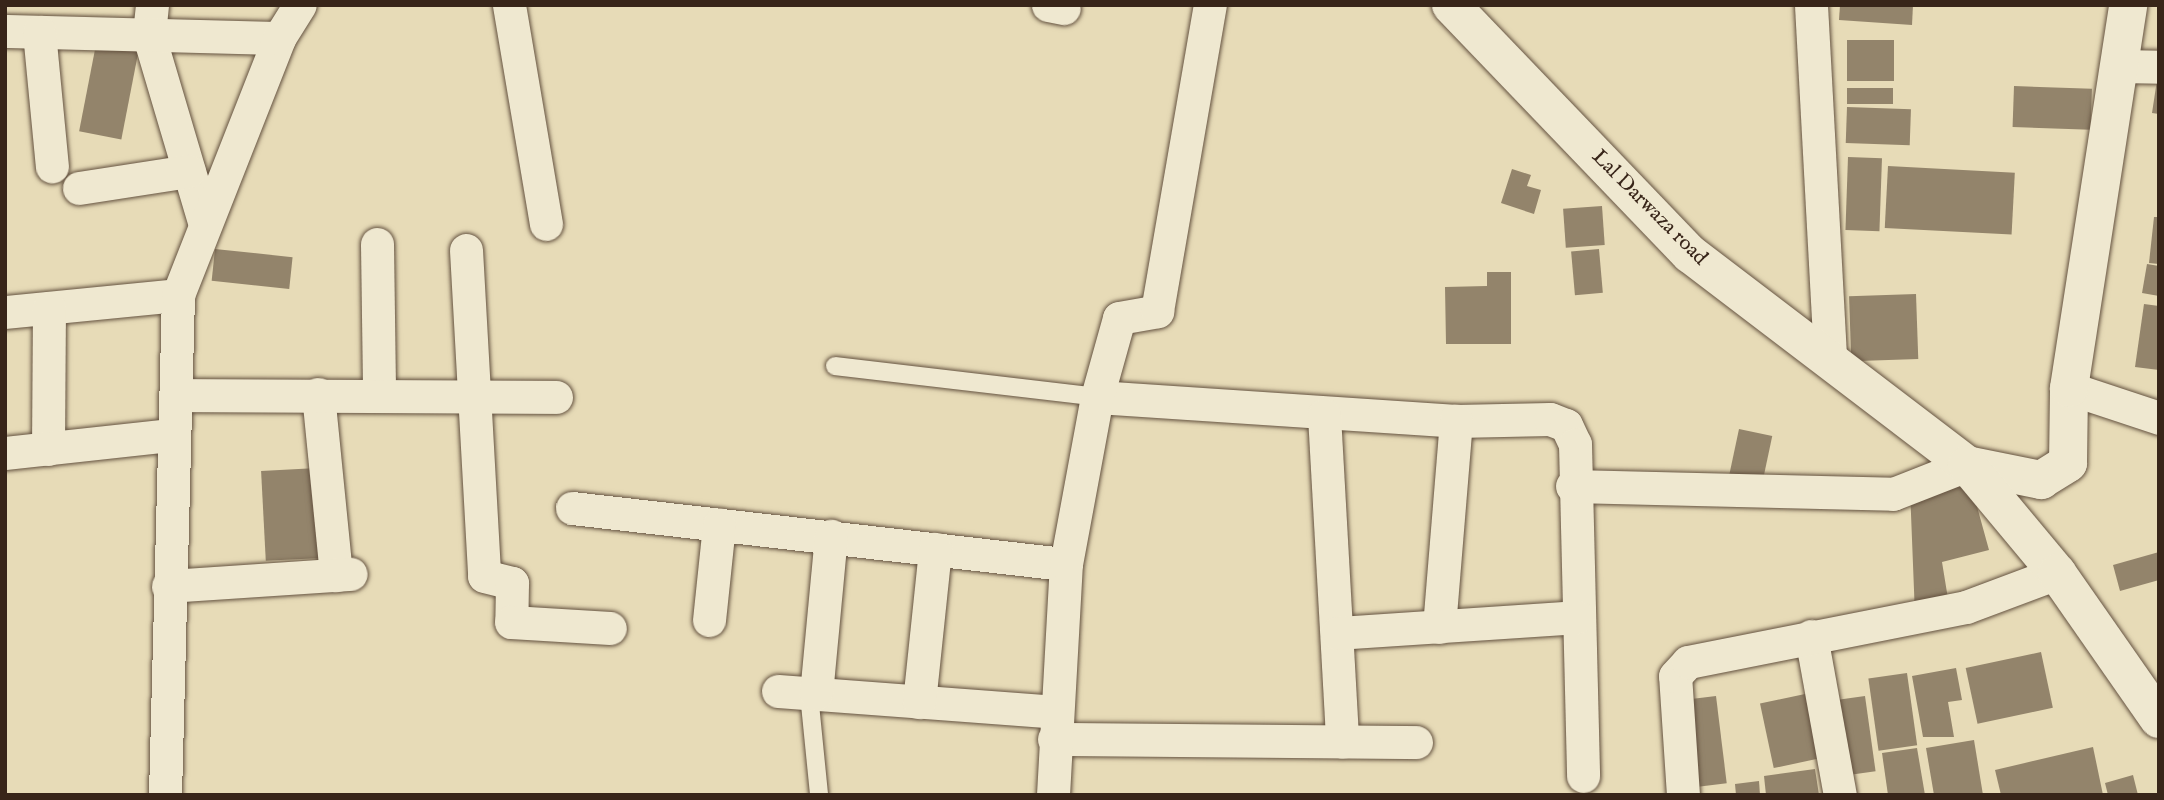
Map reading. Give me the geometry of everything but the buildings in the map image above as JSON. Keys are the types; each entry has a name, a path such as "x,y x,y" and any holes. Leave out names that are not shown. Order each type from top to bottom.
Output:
{"main road":[{"path":"1967,465 2041,480 2061,471 2068,463 2069,388 2128,5"},
{"name":"Lal Darwaza road","path":"1467,11 1690,254 1967,465"},
{"path":"1967,465 2057,573 2159,719"}],"street":[{"path":"165,795 171,435 178,395 178,295 279,38 300,5"},
{"path":"509,5 546,224"},
{"path":"1054,795 1055,726 1066,564 1097,397 1119,318 1157,311 1210,5"},
{"path":"1811,5 1830,361"},
{"path":"5,31 39,32 151,20 279,38"},
{"path":"151,20 205,225"},
{"path":"39,32 52,166"},
{"path":"2120,66 2159,67"},
{"path":"79,188 190,171"},
{"path":"377,244 379,394"},
{"path":"466,250 470,395 484,576 512,583 512,622 610,628"},
{"path":"5,312 178,295"},
{"path":"48,449 49,308"},
{"path":"2069,388 2159,418"},
{"path":"169,586 343,575 318,394"},
{"path":"178,395 556,397"},
{"path":"1097,397 1324,415 1456,421 1549,419 1566,425 1575,444 1572,486 1583,776"},
{"path":"1324,415 1342,742"},
{"path":"1439,627 1456,421"},
{"path":"5,453 171,435"},
{"path":"1572,486 1893,495 1967,465"},
{"path":"572,508 1066,564"},
{"path":"709,620 719,525"},
{"path":"831,536 801,693 919,702 1055,726 1342,742 1416,742"},
{"path":"919,702 935,549"},
{"path":"1682,795 1675,691 1679,668 1811,636 1966,607 2057,573"},
{"path":"1338,633 1577,617"},
{"path":"1811,636 1840,795"}],"lane":[{"path":"835,366 1097,397"},
{"path":"801,693 819,795"}]}
